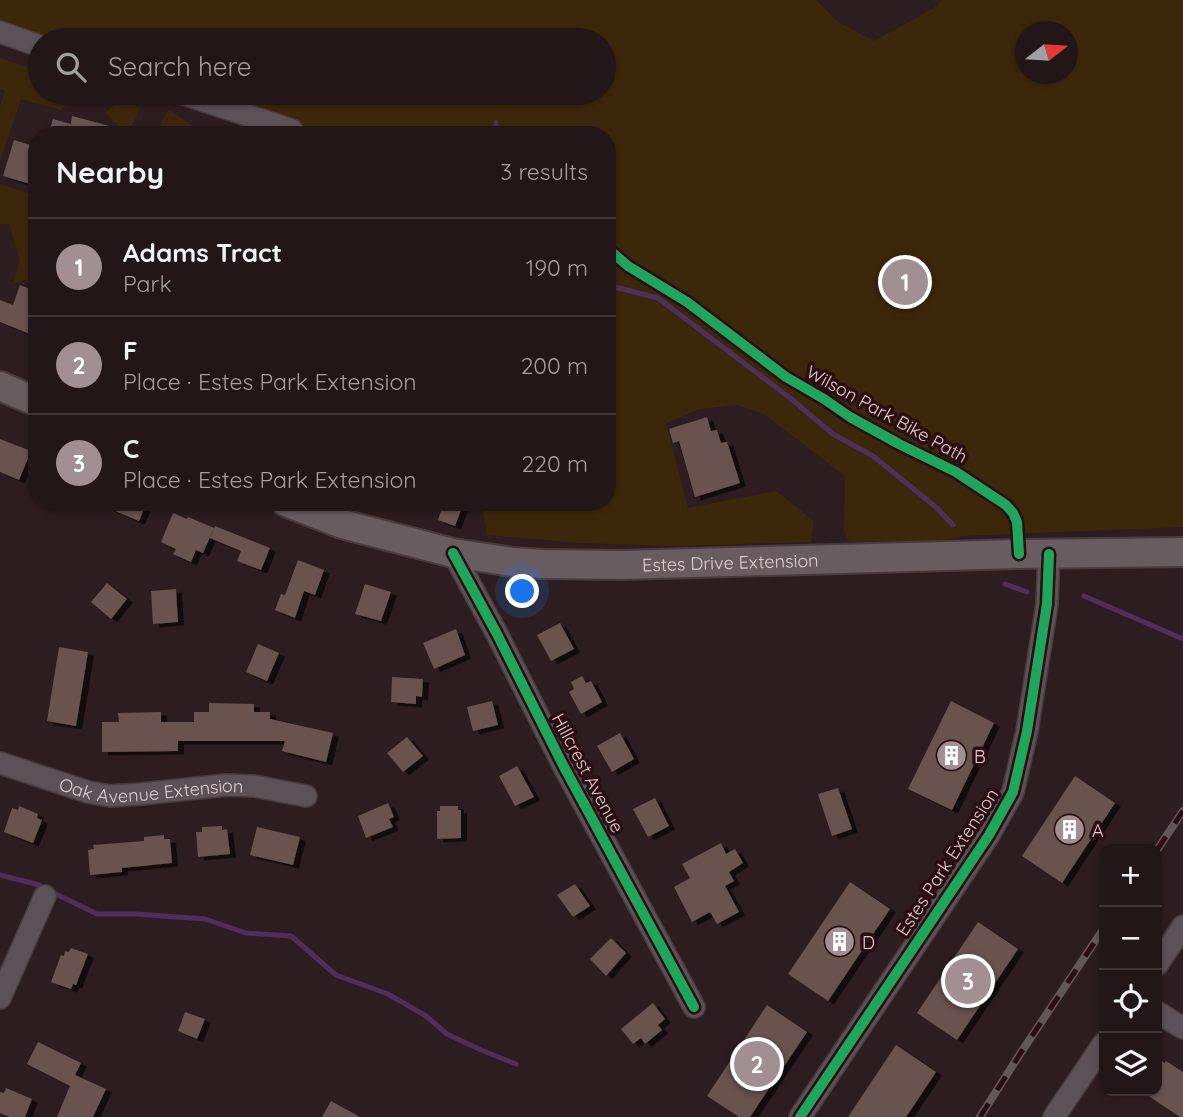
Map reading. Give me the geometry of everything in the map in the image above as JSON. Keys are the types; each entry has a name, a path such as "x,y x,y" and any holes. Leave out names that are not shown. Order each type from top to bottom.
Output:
{"main road":[{"path":"0,386 28,398"},
{"name":"Estes Drive Extension","path":"309,511 342,524 453,554 513,562 575,565 1183,552"}],"street":[{"path":"0,32 28,42"},
{"path":"217,105 280,126"},
{"name":"Hillcrest Avenue","path":"453,554 694,1007"},
{"name":"Estes Park Extension","path":"800,1117 989,835 1013,792 1027,731 1047,604 1049,554"},
{"name":"Oak Avenue Extension","path":"0,763 88,792 110,796 226,785 254,786 306,796"},
{"path":"0,998 45,896"},
{"path":"1162,958 1183,926"},
{"path":"1162,1015 1183,1028"},
{"path":"1054,1117 1099,1050"}],"shaded area":[{"path":"0,0 816,0 838,22 874,41 934,8 942,0 1183,0 1183,527 963,536 942,541 849,542 844,530 845,476 764,414 737,405 700,409 666,423 688,508 776,491 814,521 811,542 671,546 579,543 487,535 484,511 616,511 616,126 254,126 249,111 237,105 616,105 616,28 28,28 28,31 0,21"},
{"path":"0,58 28,68 28,101 21,99 0,161 0,107 5,90 0,89"},
{"path":"43,105 66,105 61,110"},
{"path":"114,105 135,105 140,109 132,126 119,126 105,113"},
{"path":"169,110 193,126 159,126"},
{"path":"0,184 28,193 28,282 12,284 20,261 9,224 0,224"}],"building":[{"path":"72,116 110,126 51,126 53,119 71,124"},
{"path":"14,140 28,144 28,183 3,176"},
{"path":"20,285 28,288 28,333 0,322 0,300 13,305"},
{"path":"707,417 711,431 717,430 721,443 727,442 740,483 695,497 679,441 673,443 669,429"},
{"path":"0,439 28,450 28,458 19,480 0,472"},
{"path":"115,511 143,511 139,521"},
{"path":"441,511 461,511 455,526 438,520"},
{"path":"173,513 214,528 203,553 196,550 191,562 173,554 176,549 161,542"},
{"path":"215,526 270,548 261,570 237,561 241,551 210,538"},
{"path":"298,560 324,570 315,595 304,591 295,618 275,610 281,594 285,595"},
{"path":"107,583 127,599 111,619 91,602"},
{"path":"365,584 391,592 381,621 355,614"},
{"path":"176,589 178,622 153,624 151,591"},
{"path":"560,623 574,649 551,661 537,635"},
{"path":"456,629 465,655 434,669 423,643"},
{"path":"258,644 279,653 267,681 246,672"},
{"path":"59,647 88,652 76,726 47,721"},
{"path":"582,676 586,683 591,681 602,702 581,714 569,692 574,689 571,682"},
{"path":"392,677 423,679 422,697 416,696 416,704 391,702"},
{"path":"492,701 498,725 473,731 467,707"},
{"name":"B","path":"951,701 994,723 952,810 908,789"},
{"path":"209,703 254,704 254,712 270,712 270,719 333,733 326,762 282,751 285,741 178,741 178,751 102,752 102,722 119,722 118,713 161,712 161,722 194,722 194,712 209,712"},
{"path":"620,733 634,759 612,772 597,746"},
{"path":"407,737 423,756 403,772 387,753"},
{"path":"517,766 534,797 515,806 499,776"},
{"name":"A","path":"1075,776 1115,803 1062,883 1022,856"},
{"path":"838,788 852,829 832,836 818,794"},
{"path":"655,798 669,826 648,837 633,809"},
{"path":"388,803 394,817 389,819 393,827 366,838 358,816"},
{"path":"19,806 38,814 37,818 42,820 33,843 4,832 12,808 18,810"},
{"path":"440,806 458,806 458,810 461,810 461,838 437,839 437,811 440,811"},
{"path":"222,826 222,830 227,829 230,854 198,857 196,832 202,832 202,827"},
{"path":"257,827 300,837 293,865 250,855"},
{"path":"164,835 164,839 170,839 172,863 122,868 122,872 90,875 88,850 94,849 93,845 144,841 144,837"},
{"path":"721,843 726,854 735,849 743,863 729,872 734,881 725,886 739,912 717,924 710,912 692,922 674,887 690,878 682,864"},
{"name":"D","path":"850,882 890,909 828,1001 788,974"},
{"path":"575,884 590,906 573,917 557,895"},
{"path":"978,922 1018,949 957,1040 917,1013"},
{"path":"611,938 626,953 606,976 590,959"},
{"path":"71,948 88,954 76,985 73,984 71,989 51,982 61,955 64,956 65,951 69,952"},
{"path":"653,1003 665,1019 658,1025 662,1030 645,1044 641,1038 633,1044 621,1029"},
{"path":"767,1005 807,1032 750,1117 739,1117 707,1096"},
{"path":"185,1012 205,1019 197,1039 178,1031"},
{"path":"38,1042 81,1063 75,1075 106,1089 93,1117 57,1117 70,1086 27,1064"},
{"path":"896,1045 936,1072 906,1117 848,1117"},
{"path":"1162,1061 1183,1072 1183,1117 1148,1096 1162,1096"},
{"path":"6,1088 32,1099 25,1117 10,1117 0,1113 0,1092 4,1093"},
{"path":"331,1101 360,1117 322,1117"}],"waterway":[{"path":"616,287 658,298 833,434 873,456 937,508 953,525"},
{"path":"1005,584 1027,592"},
{"path":"1084,596 1183,639"},
{"path":"0,875 39,885"},
{"path":"56,894 97,914 205,919 246,933 291,936 336,975 388,994 426,1016 447,1034 516,1064"}],"railway":[{"path":"1161,844 1183,811"},
{"path":"980,1117 1099,936"}],"cycle path":[{"name":"Wilson Park Bike Path","path":"616,256 687,302 786,377 850,417 956,472 1006,505 1017,522 1019,554"},
{"path":"453,553 563,765 694,1007"},
{"path":"800,1117 989,835 1013,792 1027,731 1047,604 1049,554"}],"place":[{"name":"Adams Tract","path":"905,282"},
{"name":"B","path":"951,756"},
{"name":"A","path":"1069,830"},
{"name":"D","path":"839,942"},
{"name":"C","path":"968,981"},
{"name":"F","path":"757,1064"}]}
